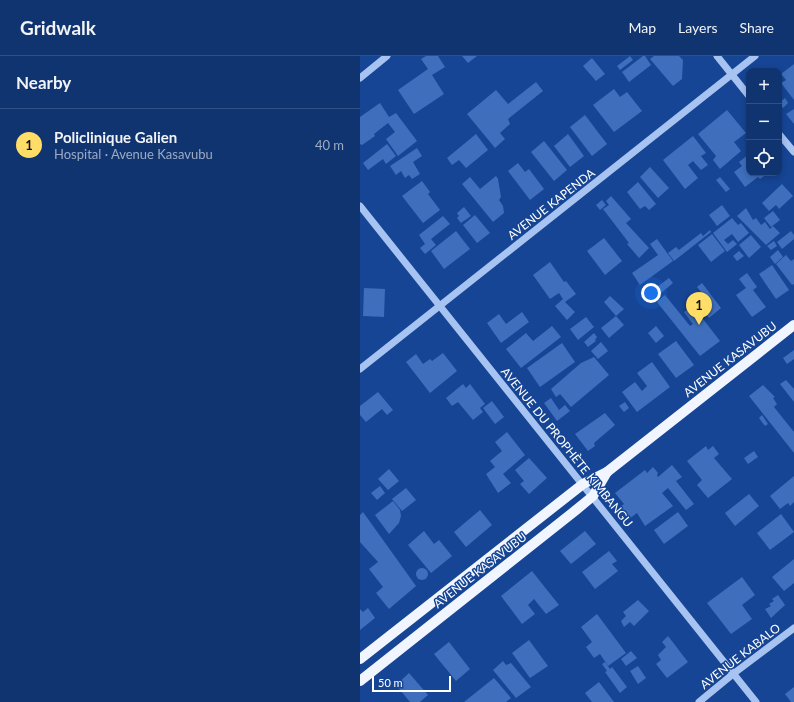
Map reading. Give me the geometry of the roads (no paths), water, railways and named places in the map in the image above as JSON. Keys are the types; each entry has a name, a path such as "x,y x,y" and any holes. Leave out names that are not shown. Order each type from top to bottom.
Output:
{"main road":[{"name":"AVENUE KASAVUBU","path":"360,660 583,484 607,472 794,325"},
{"name":"AVENUE KASAVUBU","path":"360,681 526,552 592,496 607,472"}],"street":[{"path":"360,78 387,56"},
{"path":"717,56 746,92"},
{"name":"AVENUE KAPENDA","path":"360,369 755,56"},
{"path":"782,138 794,152"},
{"name":"AVENUE DU PROPHÈTE KIMBANGU","path":"360,206 756,702"},
{"name":"AVENUE KABALO","path":"699,702 794,628"}],"place":[{"name":"Policlinique Galien","path":"699,325"}]}
